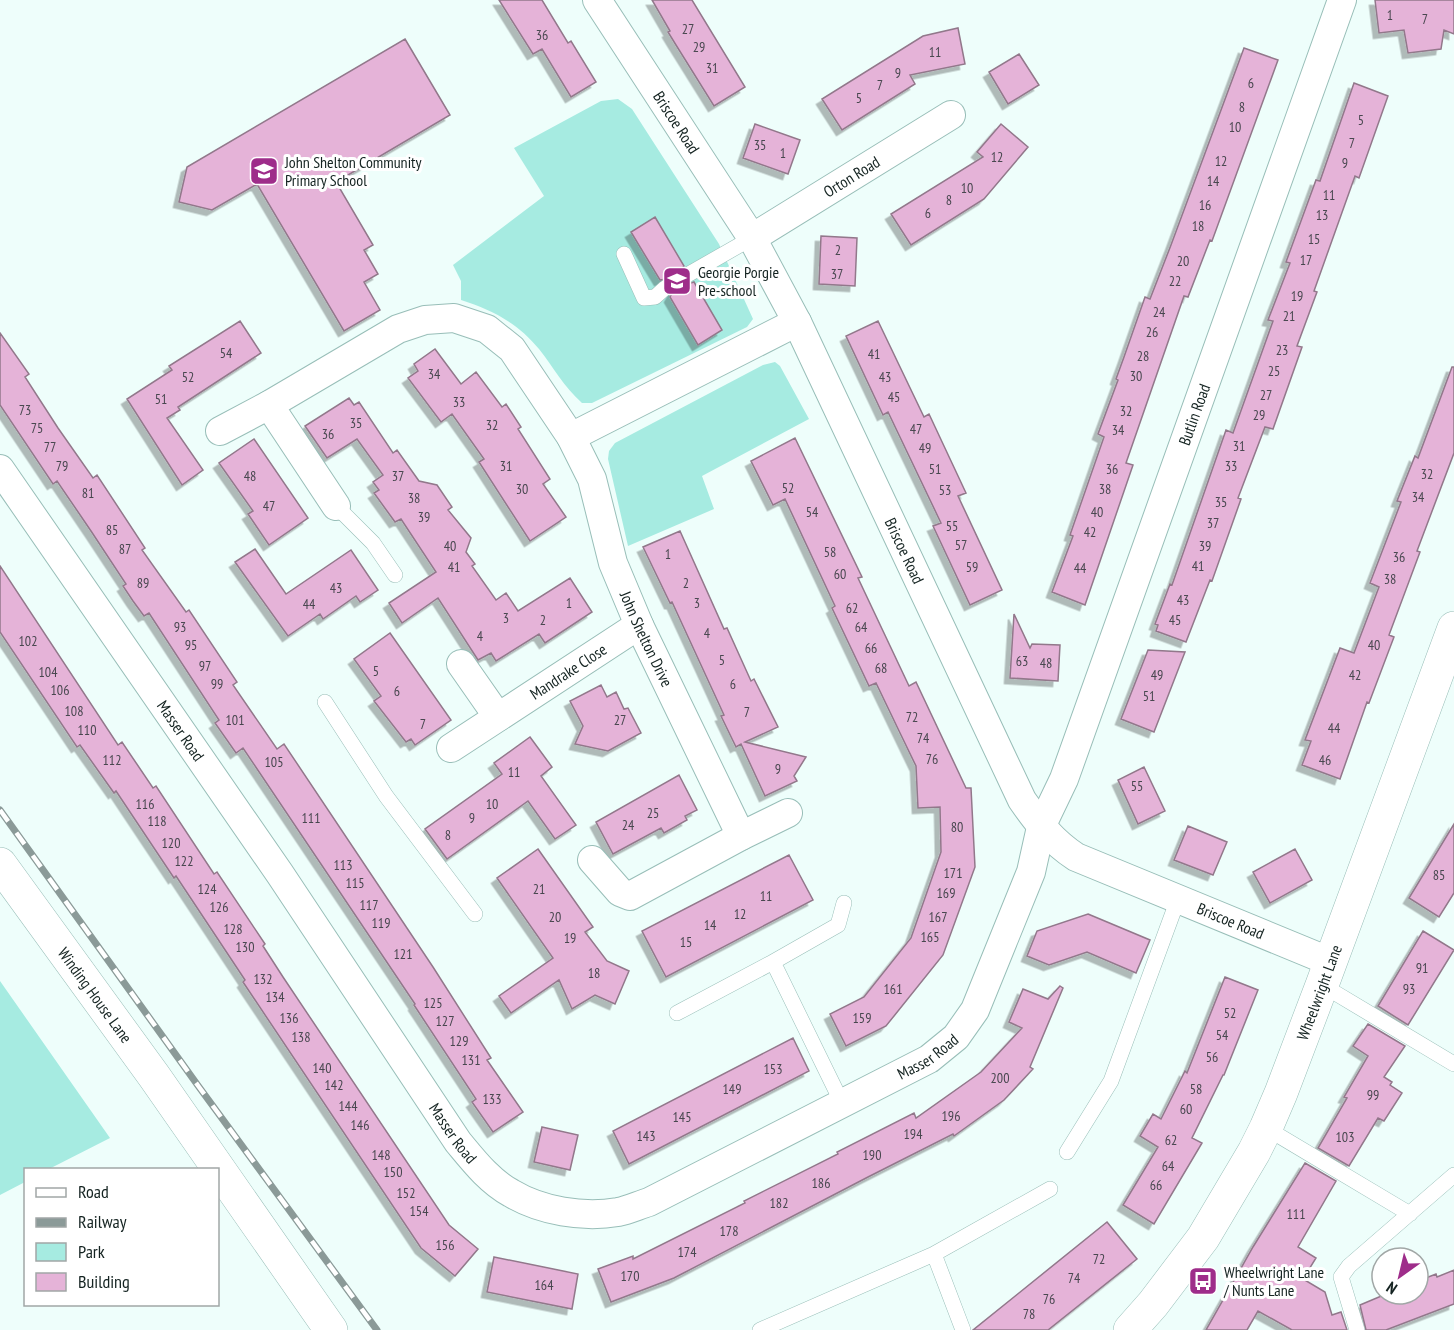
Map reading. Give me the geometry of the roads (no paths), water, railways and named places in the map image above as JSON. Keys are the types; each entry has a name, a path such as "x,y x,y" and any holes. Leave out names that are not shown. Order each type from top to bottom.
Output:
{"street":[{"name":"Briscoe Road","path":"597,0 752,238 797,322 1017,789 1041,827 1059,846 1076,857 1179,899 1326,974"},
{"name":"Butlin Road","path":"1041,827 1064,779 1342,0"},
{"name":"Orton Road","path":"752,238 951,115"},
{"name":"John Shelton Drive","path":"220,430 269,405 398,329 424,320 454,318 487,329 512,349 571,437 592,478 613,562 639,625 741,836"},
{"path":"571,437 797,322"},
{"path":"269,405 336,506"},
{"name":"Masser Road","path":"0,470 280,874 458,1142 482,1170 510,1193 547,1209 582,1213 618,1212 649,1202 929,1059 956,1037 975,1010 1031,872 1041,827"},
{"name":"Mandrake Close","path":"451,748 639,625"},
{"name":"Wheelwright Lane","path":"1130,1330 1154,1304 1203,1238 1266,1128 1326,974 1454,628"},
{"path":"461,664 498,717"},
{"path":"592,860 620,892 630,896 788,813"},
{"name":"Winding House Lane","path":"0,864 190,1126 331,1330"},
{"name":"Winding House Lane","path":"190,1126 215,1168"},
{"name":"Winding House Lane","path":"219,1174 311,1330"}],"lane":[{"path":"689,274 752,238"},
{"path":"624,254 644,298 655,297 665,288"},
{"path":"336,506 373,543 395,575"},
{"path":"325,702 386,796 475,914"},
{"path":"1067,1152 1111,1081 1179,899"},
{"path":"677,1013 838,925 844,903"},
{"path":"773,962 842,1103"},
{"path":"1326,974 1454,1064"},
{"path":"1266,1128 1410,1214"},
{"path":"1357,1330 1341,1277 1349,1266 1454,1174"},
{"path":"760,1330 934,1254 1050,1189"},
{"path":"934,1254 963,1330"}],"railway":[{"path":"0,810 377,1330"}],"place":[{"name":"John Shelton Community Primary School","path":"264,171"},
{"name":"Georgie Porgie Pre-school","path":"677,281"},
{"name":"Wheelwright Lane / Nunts Lane","path":"1203,1281"}]}
